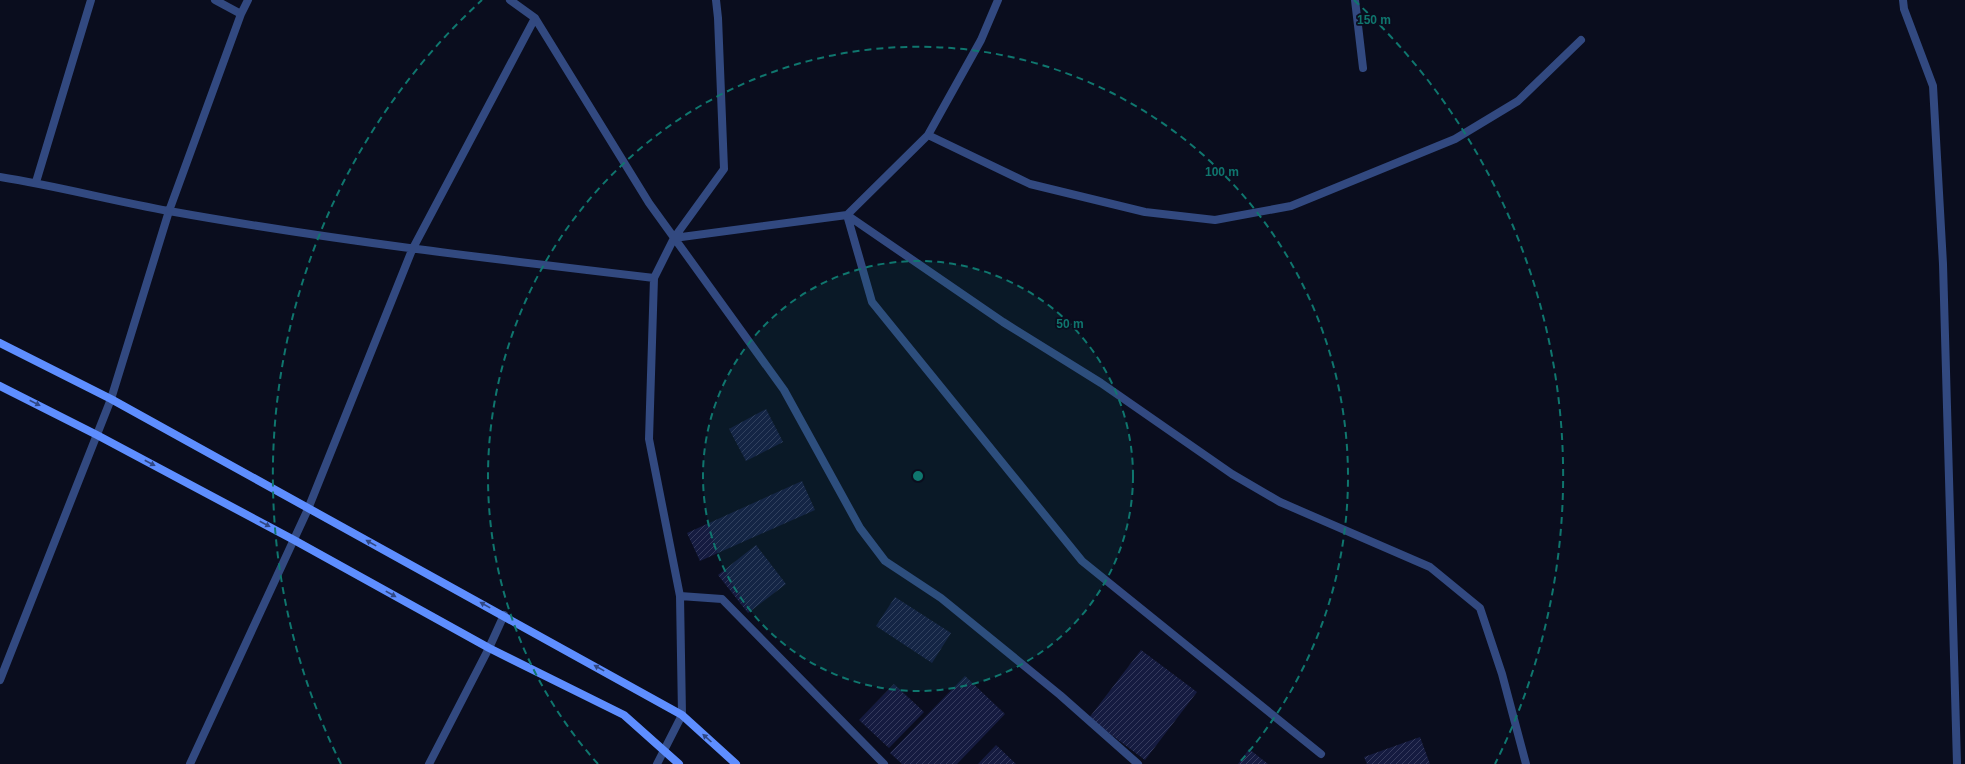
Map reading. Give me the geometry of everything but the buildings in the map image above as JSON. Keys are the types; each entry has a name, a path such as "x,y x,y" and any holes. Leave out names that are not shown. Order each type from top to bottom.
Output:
{"main road":[{"path":"0,343 111,399 504,615 682,715 736,764"},
{"path":"0,386 97,435 294,540 489,648 624,715 679,764"}],"street":[{"path":"36,182 91,0"},
{"path":"215,0 241,14"},
{"path":"0,680 111,399 169,211 241,14 248,0"},
{"path":"510,0 535,18 649,203 784,390 860,528 885,561 941,598 1060,695 1138,764"},
{"path":"657,764 682,715 680,596 649,439 654,278 674,238 724,169 716,0"},
{"path":"674,238 847,215 928,135 981,40 998,0"},
{"path":"1355,0 1363,68"},
{"path":"1903,0 1904,9 1933,86 1943,264 1957,764"},
{"path":"190,764 308,508 412,250 535,18"},
{"path":"928,135 1030,184 1145,212 1215,220 1291,206 1455,139 1518,100 1581,40"},
{"path":"0,177 36,182 169,211 412,250 654,278"},
{"path":"847,215 872,302 1082,561 1322,754"},
{"path":"847,215 1003,322 1101,383 1232,474 1280,502 1430,567 1480,608 1502,674 1526,764"},
{"path":"680,596 722,599 884,764"},
{"path":"429,764 489,648 504,615"}]}
